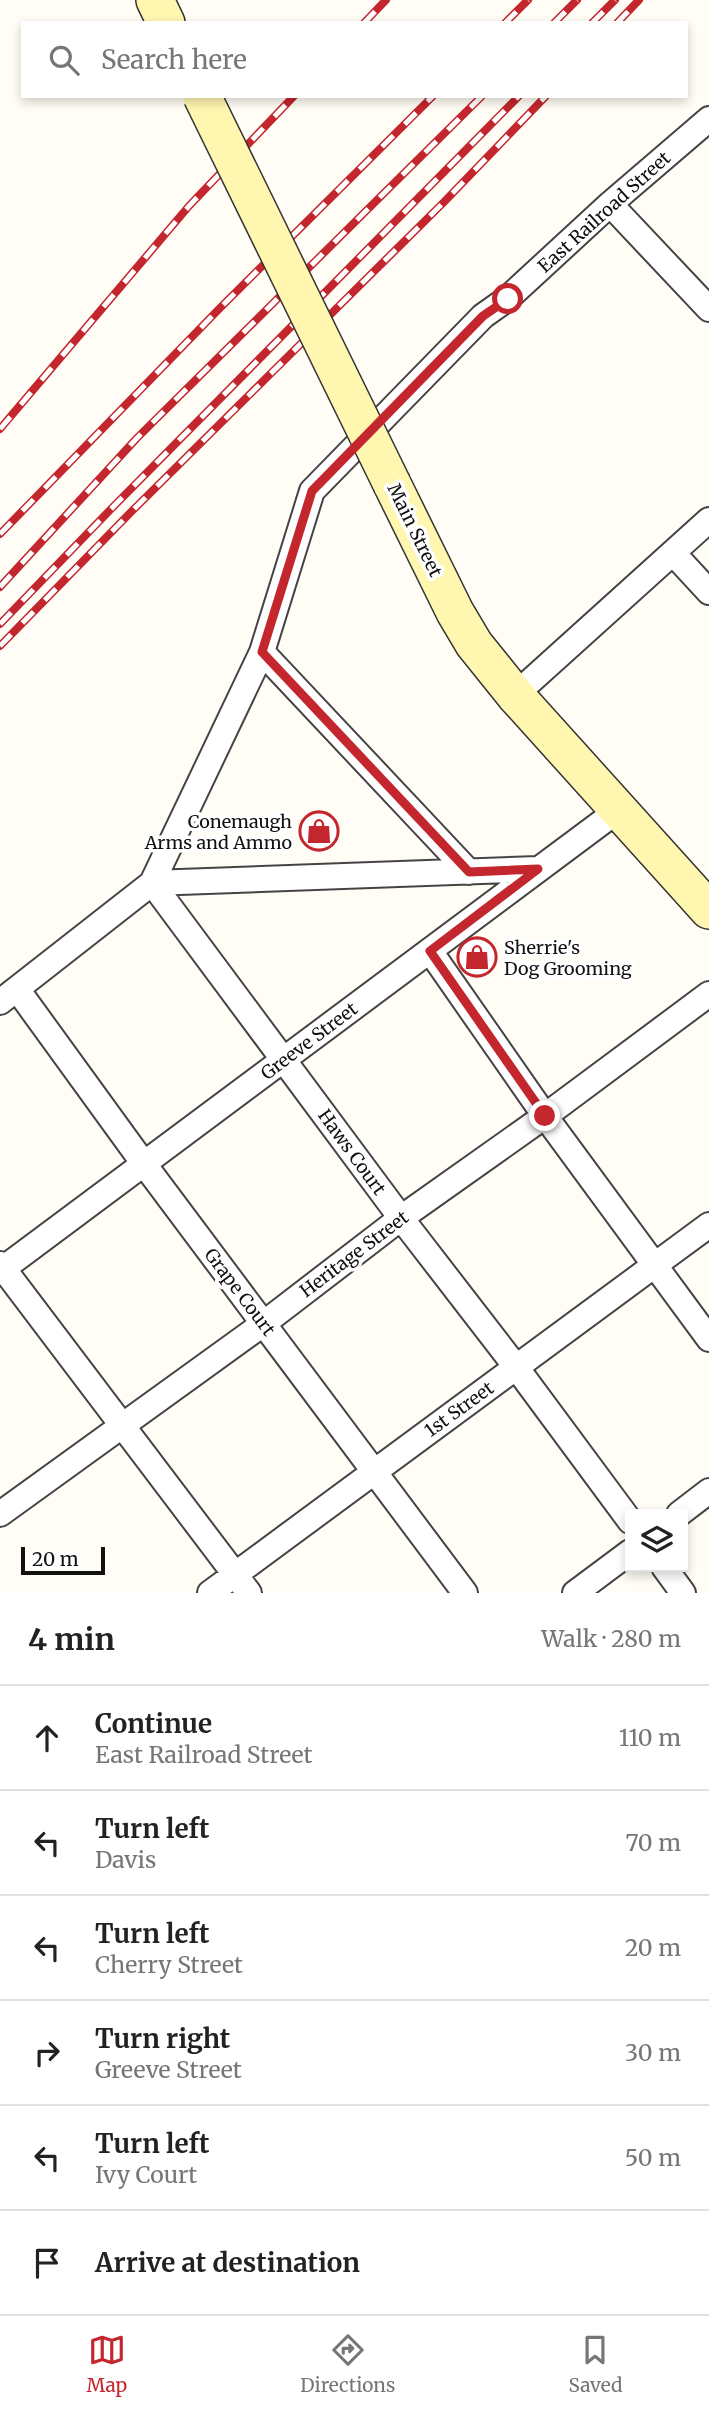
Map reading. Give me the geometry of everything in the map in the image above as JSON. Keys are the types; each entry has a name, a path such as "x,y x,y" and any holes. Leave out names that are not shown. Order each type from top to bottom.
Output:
{"main road":[{"path":"155,0 165,21"},
{"name":"Main Street","path":"203,98 455,612 474,644 515,695 709,910"}],"street":[{"name":"East Railroad Street","path":"8,996 152,883 262,652 312,491 483,316 508,299 610,204 709,119"},
{"path":"610,204 709,309"},
{"path":"515,695 709,520"},
{"path":"673,553 709,592"},
{"path":"262,652 469,872"},
{"name":"Greeve Street","path":"1,1268 618,811"},
{"path":"152,883 538,869"},
{"name":"Haws Court","path":"152,883 625,1514"},
{"path":"430,951 545,1116 709,1339"},
{"name":"Heritage Street","path":"0,1514 263,1324 401,1218 545,1116 709,994"},
{"name":"Grape Court","path":"8,996 144,1164 465,1593"},
{"name":"1st Street","path":"210,1593 242,1584 374,1472 709,1225"},
{"path":"1,1268 242,1584"},
{"path":"686,1509 709,1491"},
{"path":"575,1593 625,1556"},
{"path":"668,1572 683,1593"}],"railway":[{"path":"366,21 386,0"},
{"path":"507,21 528,0"},
{"path":"556,21 577,0"},
{"path":"594,21 615,0"},
{"path":"619,21 639,0"},
{"path":"0,429 189,206 292,98"},
{"path":"0,534 220,308 431,98"},
{"path":"0,587 137,438 480,98"},
{"path":"0,624 517,98"},
{"path":"0,646 133,510 444,202 544,98"}],"place":[{"name":"Conemaugh Arms and Ammo","path":"319,831"},
{"name":"Sherrie's Dog Grooming","path":"477,957"}],"route":[{"path":"508,299 483,316 312,491 262,652 469,872 538,869 430,951 545,1116"}]}
